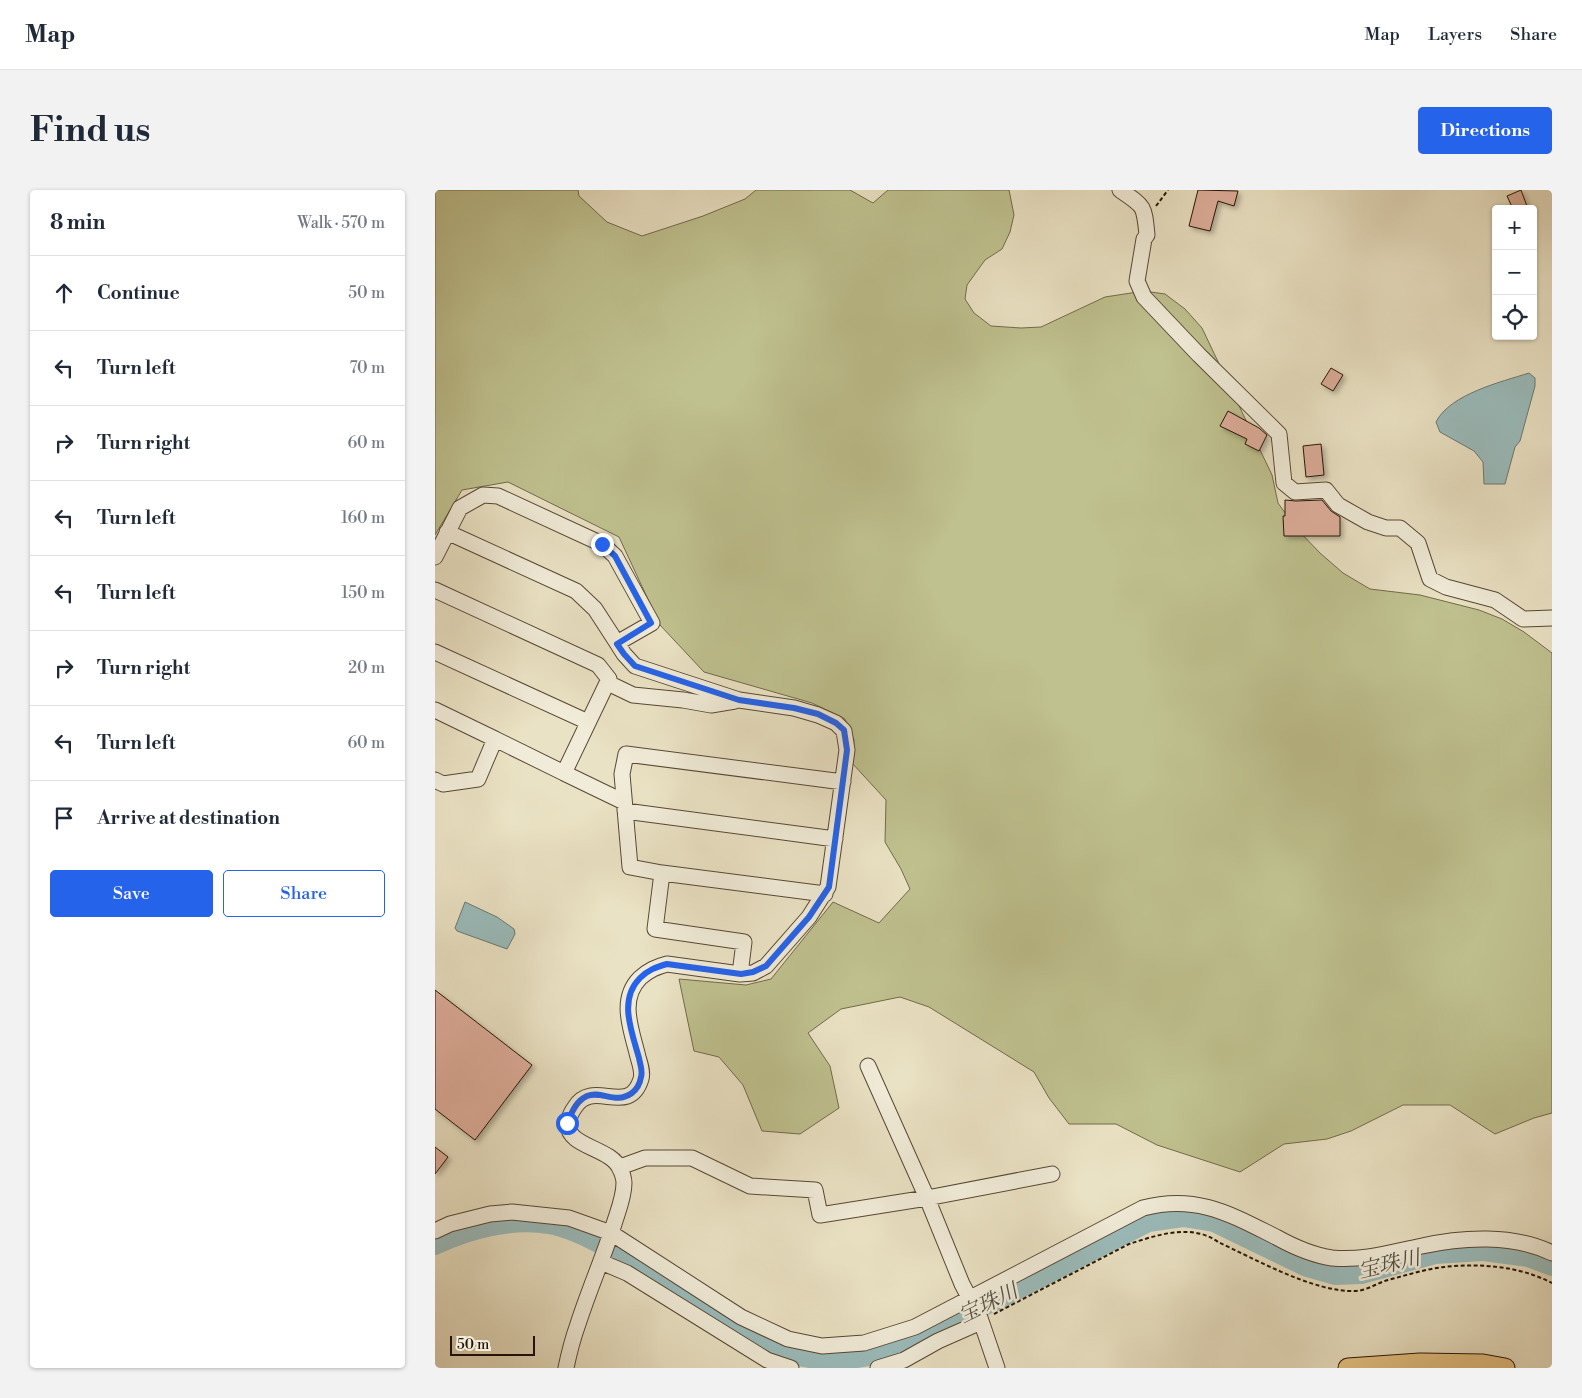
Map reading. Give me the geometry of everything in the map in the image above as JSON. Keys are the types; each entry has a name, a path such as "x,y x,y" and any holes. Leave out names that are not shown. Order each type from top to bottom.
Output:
{"main road":[{"path":"1347,1368 1420,1363 1447,1365 1483,1364 1505,1368"}],"street":[{"path":"1120,190 1140,204 1144,212 1147,235 1144,239 1137,281 1144,297 1199,355 1279,434 1285,483 1295,492 1327,490 1338,505 1368,522 1386,528 1401,528 1418,543 1430,579 1446,587 1495,600 1523,619 1552,618"},
{"path":"435,557 460,508 483,495 498,496 602,544 615,556 651,623 617,644"},
{"path":"447,532 576,591 595,608 617,644 635,666 739,700 794,708 818,714 836,723 844,730 846,741 847,750 829,887 809,917 766,966 753,972 741,974 667,964 648,971 635,984 627,1007 642,1072 638,1086 634,1091 621,1098 610,1098 594,1094 586,1096 576,1104 567,1123 569,1132 579,1141 608,1155 620,1167 624,1183 610,1236 578,1324 565,1368"},
{"path":"436,592 598,666 609,680 564,772"},
{"path":"435,652 588,722"},
{"path":"608,683 633,696 683,700 711,705 739,700"},
{"path":"435,710 564,772 625,807 835,839"},
{"path":"435,780 443,784 478,779 495,739"},
{"path":"825,894 662,873 630,867 622,774 626,754 843,782"},
{"path":"662,873 655,929 744,942 741,974"},
{"path":"868,1066 927,1198 962,1284 980,1320 997,1368"},
{"path":"620,1167 645,1158 697,1159 750,1186 815,1190 820,1216 1052,1174"},
{"path":"435,1231 450,1224 491,1214 512,1212 569,1218 610,1236 685,1280 741,1317 788,1339 822,1346 864,1343 915,1326 971,1299 1143,1208 1177,1202 1209,1207 1291,1245 1326,1257 1357,1259 1381,1256 1440,1242 1479,1239 1520,1243 1552,1253"},
{"path":"601,1260 627,1273 767,1360 791,1368"},
{"path":"684,1309 685,1280"},
{"path":"878,1368 904,1360 980,1320"}],"path":[{"path":"980,1320 1129,1244 1152,1237 1181,1232 1191,1232 1212,1238 1293,1276 1339,1290 1357,1291 1367,1289 1382,1281 1443,1267 1474,1265 1523,1272 1541,1277 1552,1283"}],"green space":[{"path":"435,190 578,190 579,196 607,222 642,236 703,216 745,199 756,190 850,190 873,203 888,190 1009,190 1014,215 1010,232 1002,249 985,260 967,285 965,299 974,313 991,326 1041,327 1105,297 1144,291 1165,294 1185,309 1202,328 1272,475 1278,503 1296,528 1320,553 1343,573 1370,589 1420,595 1479,610 1502,619 1524,632 1552,653 1552,1113 1534,1118 1495,1134 1450,1105 1403,1105 1351,1131 1327,1139 1284,1144 1240,1172 1157,1145 1116,1124 1069,1124 1049,1098 1034,1072 929,1007 900,997 841,1009 808,1033 830,1066 839,1108 800,1134 762,1131 743,1085 719,1057 694,1051 679,979 746,985 771,979 833,902 879,923 910,889 885,842 886,800 852,763 854,740 845,719 812,703 704,672 660,625 619,537 508,482 462,490 435,535"}],"water":[{"path":"1529,373 1535,378 1535,386 1520,441 1515,447 1505,484 1484,484 1483,462 1474,451 1440,432 1436,422 1452,404 1477,390"},
{"path":"465,902 497,917 514,929 515,934 507,949 457,931 455,928"}],"building":[{"path":"1198,190 1238,191 1234,206 1218,201 1210,231 1189,226"},
{"path":"1521,190 1527,205 1511,205 1507,196"},
{"path":"1331,368 1343,375 1333,391 1321,384"},
{"path":"1228,411 1259,428 1267,435 1259,451 1245,444 1247,439 1220,426"},
{"path":"1321,444 1324,475 1306,477 1303,446"},
{"path":"1285,500 1322,500 1331,511 1340,517 1340,536 1284,536 1283,516 1285,516"},
{"path":"435,990 532,1065 475,1140 435,1109"},
{"path":"435,1147 448,1157 435,1174"}],"waterway":[{"name":"宝珠川","path":"435,1245 476,1230 520,1222 549,1224 565,1228 604,1246 773,1346 802,1357 824,1359 859,1358 881,1353 999,1299 1148,1222 1183,1217 1214,1222 1307,1267 1335,1275 1361,1274 1435,1254 1483,1251 1528,1257 1552,1266"}],"route":[{"path":"567,1123 576,1104 586,1096 594,1094 610,1098 621,1098 634,1091 638,1086 642,1072 627,1007 635,984 648,971 667,964 741,974 761,970 774,958 822,900 829,887 847,750 844,730 836,723 818,714 794,708 739,700 635,666 617,644 651,623 615,556 602,544"}]}
